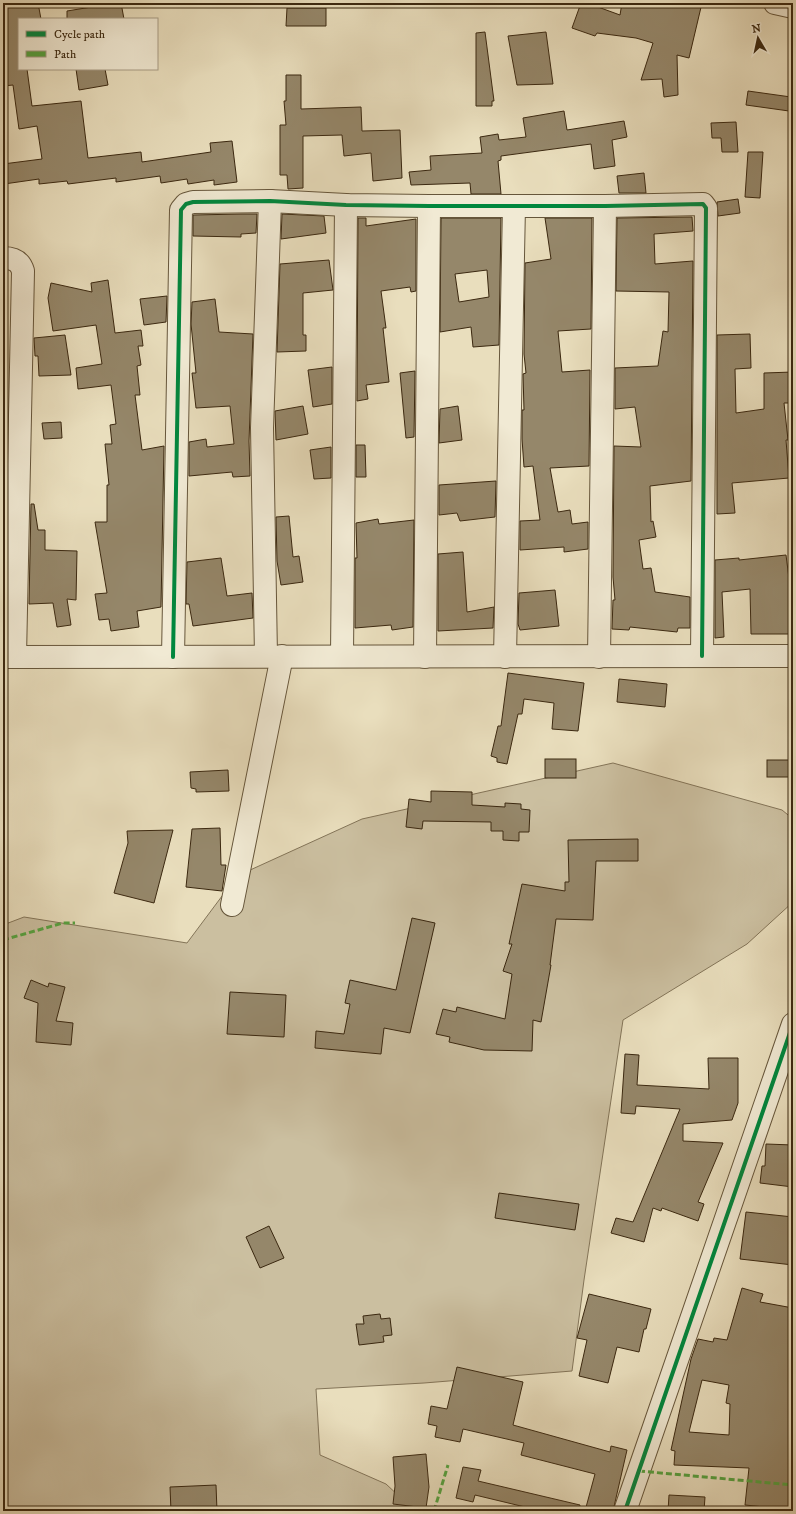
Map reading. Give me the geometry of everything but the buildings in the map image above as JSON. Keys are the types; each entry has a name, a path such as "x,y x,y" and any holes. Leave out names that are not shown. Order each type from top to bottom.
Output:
{"street":[{"path":"775,3 793,7"},
{"path":"173,657 181,210 186,204 193,202 270,202 429,206 605,206 703,204 706,208 702,656"},
{"path":"232,905 274,656 262,428 270,202"},
{"path":"342,656 346,205"},
{"path":"425,657 429,206"},
{"path":"505,657 514,206"},
{"path":"599,657 605,206"},
{"path":"3,258 16,260 20,263 23,271 9,657 793,656"},
{"path":"624,1511 793,1024"}],"shaded area":[{"path":"613,763 782,810 793,819 793,902 747,944 623,1020 584,1280 572,1371 424,1383 316,1389 320,1455 386,1484 415,1511 3,1511 3,925 24,917 187,943 237,876 362,819"}],"marked path":[{"path":"3,940 63,923 75,923"},
{"path":"434,1511 448,1465"},
{"path":"639,1471 793,1485"}],"cycle path":[{"path":"173,657 181,210 186,204 193,202 270,201 346,205 429,206 605,206 703,204 706,208 702,656"},
{"path":"625,1511 793,1024"}]}
